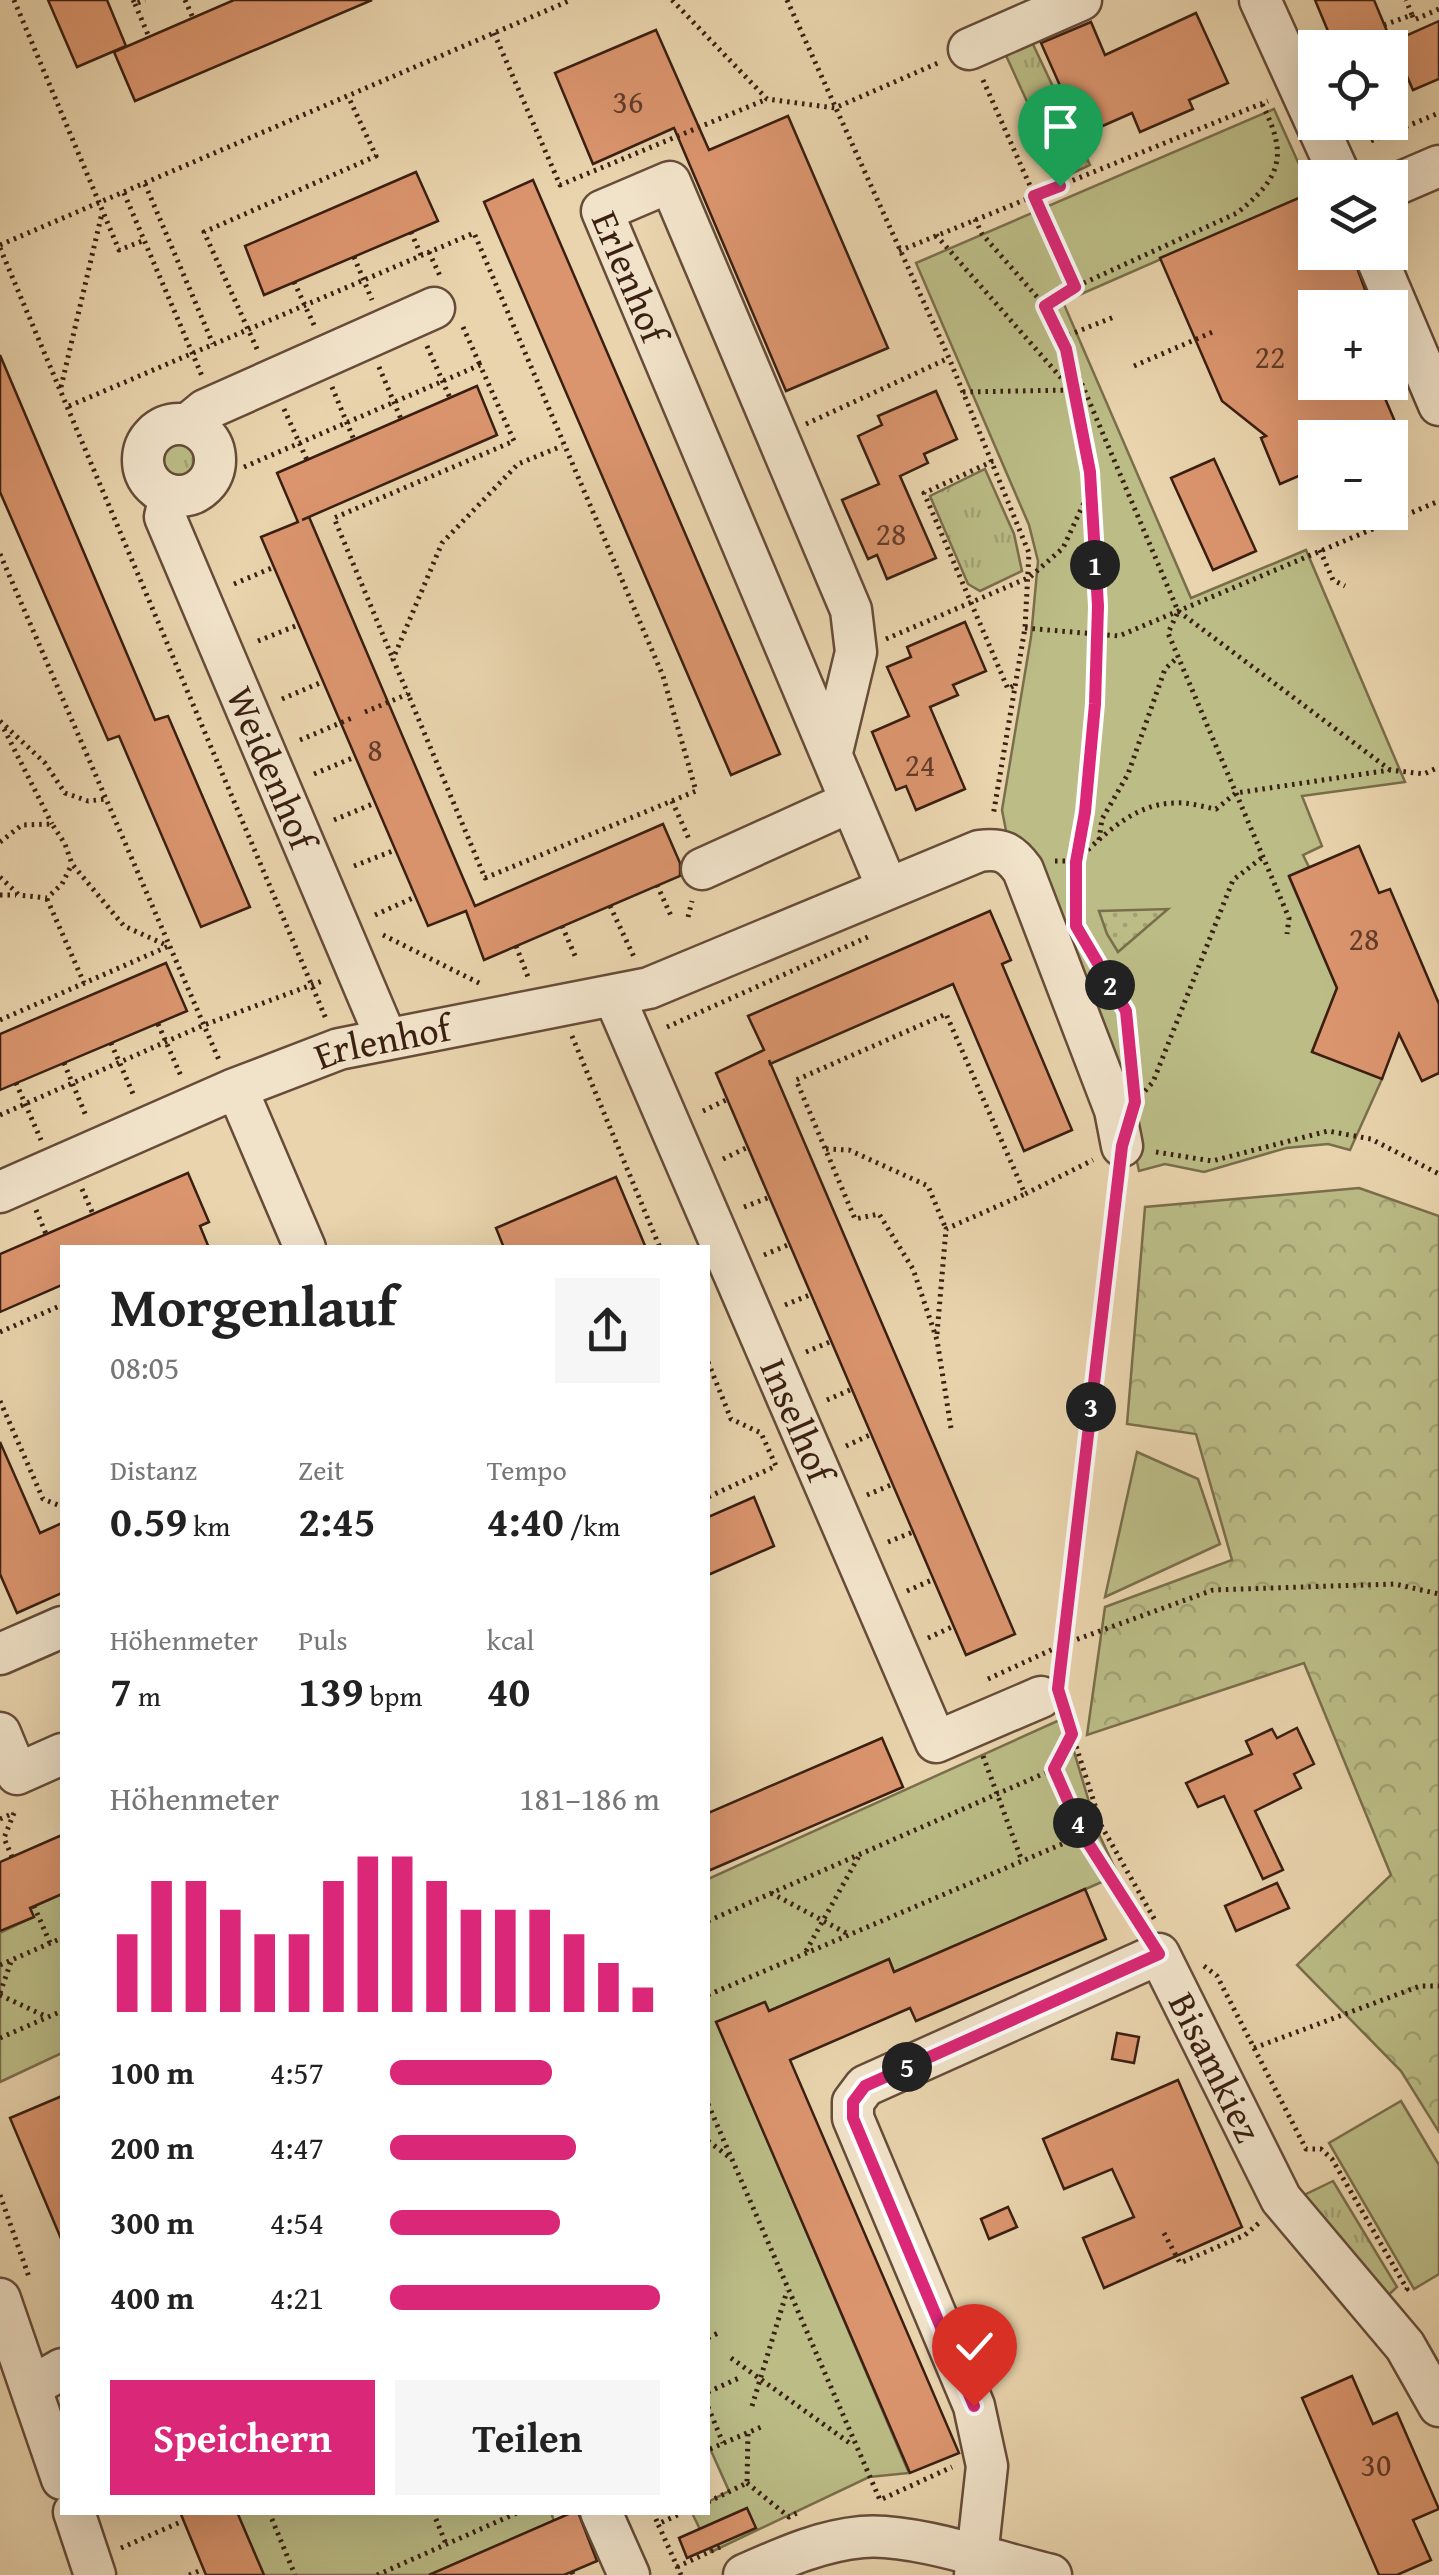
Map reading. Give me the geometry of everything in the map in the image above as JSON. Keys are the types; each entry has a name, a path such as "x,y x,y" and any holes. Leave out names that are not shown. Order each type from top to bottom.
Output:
{"street":[{"path":"969,49 1081,0"},
{"path":"1260,0 1280,96 1327,160"},
{"path":"1408,179 1439,166"},
{"name":"Erlenhof","path":"832,752 856,652 851,610 670,182 602,211 887,887"},
{"path":"1382,270 1439,405"},
{"name":"Weidenhof","path":"386,1038 166,518 170,495 157,489 146,476 142,459 146,444 159,429 188,424 205,410 400,323"},
{"path":"702,869 850,802"},
{"path":"994,849 1012,854 1023,870 1115,1110 1122,1146"},
{"name":"Erlenhof","path":"40,1184 235,1090 339,1048 649,988 887,887 979,851 994,849"},
{"name":"Inselhof","path":"614,996 936,1742 1055,1692"},
{"path":"235,1090 304,1245"},
{"path":"0,1654 60,1628"},
{"path":"0,1734 17,1774 60,1755"},
{"name":"Bisamkiez","path":"976,2566 987,2466 974,2406 853,2118 853,2102 865,2086 1171,1950 1281,2199 1405,2346 1439,2406"},
{"path":"0,2299 47,2378 60,2466"},
{"path":"76,2515 108,2561"},
{"path":"603,2515 628,2575"},
{"path":"744,2575 811,2546 862,2536 896,2537 976,2566 1051,2575"}],"path":[{"path":"14,0 119,250 144,240"},
{"path":"145,0 134,2 148,37"},
{"path":"185,0 192,18"},
{"path":"339,1048 1,250 571,0"},
{"path":"672,0 767,99"},
{"path":"787,0 949,358 1025,540 1030,576 1025,628 992,823 994,849"},
{"path":"1406,0 1414,20 1439,10"},
{"path":"1384,25 1412,15"},
{"path":"494,32 560,185 767,99 835,108 969,49 1075,287"},
{"path":"248,329 204,232 376,156 348,96"},
{"path":"898,252 1280,96 1278,163 1267,186 1253,201 1238,213 1075,287 1045,306"},
{"path":"1371,141 1439,113"},
{"path":"145,184 213,344"},
{"path":"124,193 192,352"},
{"path":"61,389 101,207"},
{"path":"975,219 982,234 1045,306 1178,611 1390,770"},
{"path":"410,232 421,255"},
{"path":"68,406 474,233 663,676 696,792 485,878 334,518 514,442 480,366 244,467"},
{"path":"936,234 1072,390"},
{"path":"354,257 363,280 443,381 450,398"},
{"path":"294,282 354,440"},
{"path":"1061,338 1114,317"},
{"path":"400,323 394,402 402,419"},
{"path":"1134,366 1215,331"},
{"path":"1066,349 1091,489 1097,634 1095,704 1076,862 1076,910"},
{"path":"777,438 949,358"},
{"path":"963,392 1072,390"},
{"path":"393,659 442,543 518,464 563,446"},
{"path":"993,461 924,493 1008,689 1016,685"},
{"path":"856,652 1030,576 1063,548 1091,489"},
{"path":"1025,628 1119,636 1439,500"},
{"path":"1320,550 1333,580 1345,586"},
{"path":"0,554 168,946 235,1090"},
{"path":"234,584 274,568"},
{"path":"1178,611 1168,633 1289,918 1287,934"},
{"path":"258,641 298,625"},
{"path":"1099,840 1102,819 1128,774 1165,669 1178,657"},
{"path":"282,698 322,682"},
{"path":"365,712 408,694"},
{"path":"300,740 352,718"},
{"path":"0,722 44,763 64,793 88,801 106,799"},
{"path":"0,722 13,741 72,864 124,926 168,946"},
{"path":"314,774 355,757"},
{"path":"1076,862 1117,824 1148,808 1177,802 1216,809 1236,794 1390,770 1424,774 1439,767"},
{"path":"334,820 375,804"},
{"path":"0,840 22,825 52,824"},
{"path":"354,866 395,850"},
{"path":"1171,1950 1102,1827 1055,1692 1064,1644 1122,1146 1135,1102 1152,1082 1233,880 1263,856"},
{"path":"0,894 47,898 62,884 72,864"},
{"path":"0,876 18,895"},
{"path":"657,885 672,918"},
{"path":"47,898 84,983"},
{"path":"375,915 415,898"},
{"path":"562,926 576,958"},
{"path":"674,1042 667,1025 884,930"},
{"path":"383,935 495,991"},
{"path":"0,1020 168,946"},
{"path":"516,946 528,977"},
{"path":"1096,960 1126,1011 1129,1047"},
{"path":"0,1116 204,1026 358,970"},
{"path":"951,1428 937,1340 913,1269 879,1214 856,1219 796,1080 946,1014 1025,1194"},
{"path":"567,1024 659,1245"},
{"path":"16,1083 26,1104 46,1234"},
{"path":"710,1127 703,1111 728,1100"},
{"path":"946,1228 1122,1146 1212,1161 1328,1131 1371,1139 1439,1174"},
{"path":"730,1175 723,1158 748,1147"},
{"path":"826,1149 849,1150 928,1186 946,1228 937,1340"},
{"path":"40,1184 93,1214"},
{"path":"737,1191 744,1207 770,1196"},
{"path":"758,1239 764,1255 790,1244"},
{"path":"792,1320 786,1304 812,1294"},
{"path":"0,1332 60,1306"},
{"path":"799,1336 813,1368"},
{"path":"806,1352 832,1341"},
{"path":"710,1367 731,1420 760,1432 776,1466 710,1495"},
{"path":"833,1415 826,1400 852,1389"},
{"path":"0,1401 42,1499 60,1504"},
{"path":"840,1430 853,1462"},
{"path":"846,1446 872,1434"},
{"path":"860,1478 874,1511"},
{"path":"867,1495 893,1484"},
{"path":"881,1527 888,1542 913,1532"},
{"path":"901,1574 914,1606"},
{"path":"907,1590 934,1579"},
{"path":"977,1684 1064,1644 1213,1590 1395,1584 1439,1594"},
{"path":"921,1622 935,1654"},
{"path":"928,1638 954,1626"},
{"path":"972,1726 1022,1861"},
{"path":"710,1920 1054,1769 1072,1734"},
{"path":"1054,1769 1083,1835 1171,1950 1217,1976 1306,2148"},
{"path":"0,1819 14,1813 4,1838 12,1857"},
{"path":"710,1995 1102,1827"},
{"path":"805,1954 861,1854"},
{"path":"771,1893 850,1935"},
{"path":"34,1906 50,1943"},
{"path":"0,1965 60,1939"},
{"path":"12,1960 0,1994 48,2018"},
{"path":"1254,2048 1420,1986 1439,1986"},
{"path":"0,2038 60,2012"},
{"path":"710,2109 880,2500 952,2467"},
{"path":"710,2143 730,2158"},
{"path":"1164,2233 1180,2263 1245,2235 1281,2199 1306,2148"},
{"path":"1306,2148 1322,2149 1332,2160 1407,2288 1377,2312"},
{"path":"752,2406 788,2291"},
{"path":"710,2337 720,2332"},
{"path":"731,2358 855,2446"},
{"path":"710,2391 739,2378"},
{"path":"710,2412 723,2444"},
{"path":"710,2449 761,2428"},
{"path":"747,2483 748,2433"},
{"path":"710,2501 747,2483"},
{"path":"747,2483 789,2516 797,2513"},
{"path":"269,2515 294,2575"},
{"path":"434,2515 446,2544"},
{"path":"377,2575 512,2515"},
{"path":"654,2515 681,2575"},
{"path":"658,2524 678,2515"},
{"path":"108,2561 184,2521"},
{"path":"189,2575 204,2569"}],"green space":[{"path":"1030,38 1090,165 1062,178 1003,49"},
{"path":"1274,109 1298,162 1298,199 1063,302 1191,598 1306,550 1405,782 1302,796 1322,846 1303,855 1309,867 1289,877 1337,988 1312,1051 1382,1079 1350,1150 1328,1144 1286,1148 1204,1172 1165,1164 1139,1171 1125,1106 1008,841 1002,810 1031,637 1038,561 1029,525 916,263"},
{"path":"180,434 198,441 205,459 198,477 180,484 162,477 155,459 162,441"},
{"path":"985,469 1014,534 1022,571 980,591 968,584 930,496"},
{"path":"1168,909 1118,952 1099,911"},
{"path":"1359,1188 1439,1216 1439,2132 1401,2071 1297,1965 1391,1875 1304,1663 1087,1735 1105,1607 1232,1560 1196,1434 1127,1424 1145,1207"},
{"path":"1137,1452 1198,1479 1220,1544 1105,1597"},
{"path":"1064,1718 1098,1832 1118,1875 894,1972 889,1960 769,2011 765,2002 717,2022 909,2473 869,2477 711,2552 693,2515 710,2515 710,2501 729,2491 710,2448 710,1878"},
{"path":"60,1895 60,2054 0,2082 0,1933 33,1917 30,1908"},
{"path":"1401,2101 1439,2165 1439,2274 1414,2289 1329,2143"},
{"path":"1333,2181 1397,2287 1381,2302 1296,2199"},
{"path":"238,2515 552,2515 554,2521 429,2575 264,2575"}],"building":[{"path":"48,0 107,0 126,46 77,67"},
{"path":"234,0 372,0 135,101 114,52"},
{"path":"1315,0 1374,0 1386,30 1328,30"},
{"path":"1196,13 1228,83 1189,100 1193,109 1140,132 1132,113 1082,135 1041,43 1091,22 1105,55"},
{"path":"1439,21 1439,79 1413,90 1408,79 1408,35"},
{"path":"656,30 709,150 788,116 888,348 786,391 674,128 593,164 555,73"},
{"path":"416,172 438,221 264,295 245,246"},
{"path":"533,180 780,754 731,775 484,202"},
{"path":"1298,198 1298,270 1358,270 1365,290 1298,290 1298,400 1386,400 1394,420 1298,420 1298,476 1280,484 1261,438 1266,436 1222,401 1160,258"},
{"path":"0,355 155,720 168,716 250,907 201,927 119,736 108,740 0,492"},
{"path":"477,386 497,435 302,520 309,517 475,906 663,824 680,863 680,876 484,960 466,911 428,926 261,537 298,522 277,473"},
{"path":"936,391 957,439 924,454 928,463 900,476 936,558 887,579 877,555 868,559 842,500 879,484 858,436 882,425 878,416"},
{"path":"1214,459 1256,551 1213,570 1171,478"},
{"path":"965,622 986,671 953,685 958,695 930,707 965,789 916,810 906,786 896,790 872,732 909,716 887,667 911,657 907,647"},
{"path":"1359,846 1379,893 1390,889 1439,1004 1439,1073 1422,1081 1399,1034 1382,1079 1312,1052 1337,988 1289,876"},
{"path":"990,911 1011,960 1002,964 1072,1130 1024,1151 953,984 771,1064 1015,1634 966,1655 716,1073 764,1050 748,1016"},
{"path":"166,963 187,1011 0,1090 0,1034"},
{"path":"188,1173 209,1222 200,1226 208,1245 60,1245 60,1286 0,1312 0,1254"},
{"path":"616,1177 645,1245 503,1245 496,1228"},
{"path":"0,1442 40,1533 60,1524 60,1594 17,1613 0,1574"},
{"path":"754,1497 774,1546 710,1574 710,1516"},
{"path":"1297,1728 1314,1764 1294,1774 1301,1788 1255,1811 1283,1870 1263,1879 1224,1796 1198,1807 1186,1783 1252,1754 1246,1741 1272,1729 1277,1738"},
{"path":"882,1738 903,1787 710,1870 710,1812"},
{"path":"60,1836 60,1895 30,1908 34,1917 0,1931 0,1862"},
{"path":"1277,1883 1289,1908 1236,1931 1225,1906"},
{"path":"1085,1889 1106,1939 916,2021 910,2008 790,2060 959,2453 910,2473 716,2022 765,2002 769,2011 889,1959 894,1972"},
{"path":"1117,2033 1139,2037 1134,2063 1112,2059"},
{"path":"1178,2080 1242,2227 1104,2288 1083,2238 1134,2217 1112,2169 1064,2189 1043,2139"},
{"path":"60,2097 60,2236 10,2118"},
{"path":"1008,2207 1017,2227 989,2239 981,2219"},
{"path":"1352,2376 1373,2424 1397,2413 1439,2509 1413,2520 1431,2560 1397,2575 1379,2575 1302,2398"},
{"path":"747,2508 756,2528 687,2558 679,2538"},
{"path":"181,2515 238,2515 264,2575 206,2575"},
{"path":"566,2515 579,2515 597,2561 564,2575 429,2575"}],"route":[{"path":"974,2406 853,2118 853,2102 865,2086 1159,1954 1083,1835 1054,1769 1072,1734 1058,1689 1122,1146 1135,1102 1126,1011 1076,926 1076,862 1095,704 1098,606 1090,472 1066,349 1045,306 1075,287 1034,196 1060,186"}]}
